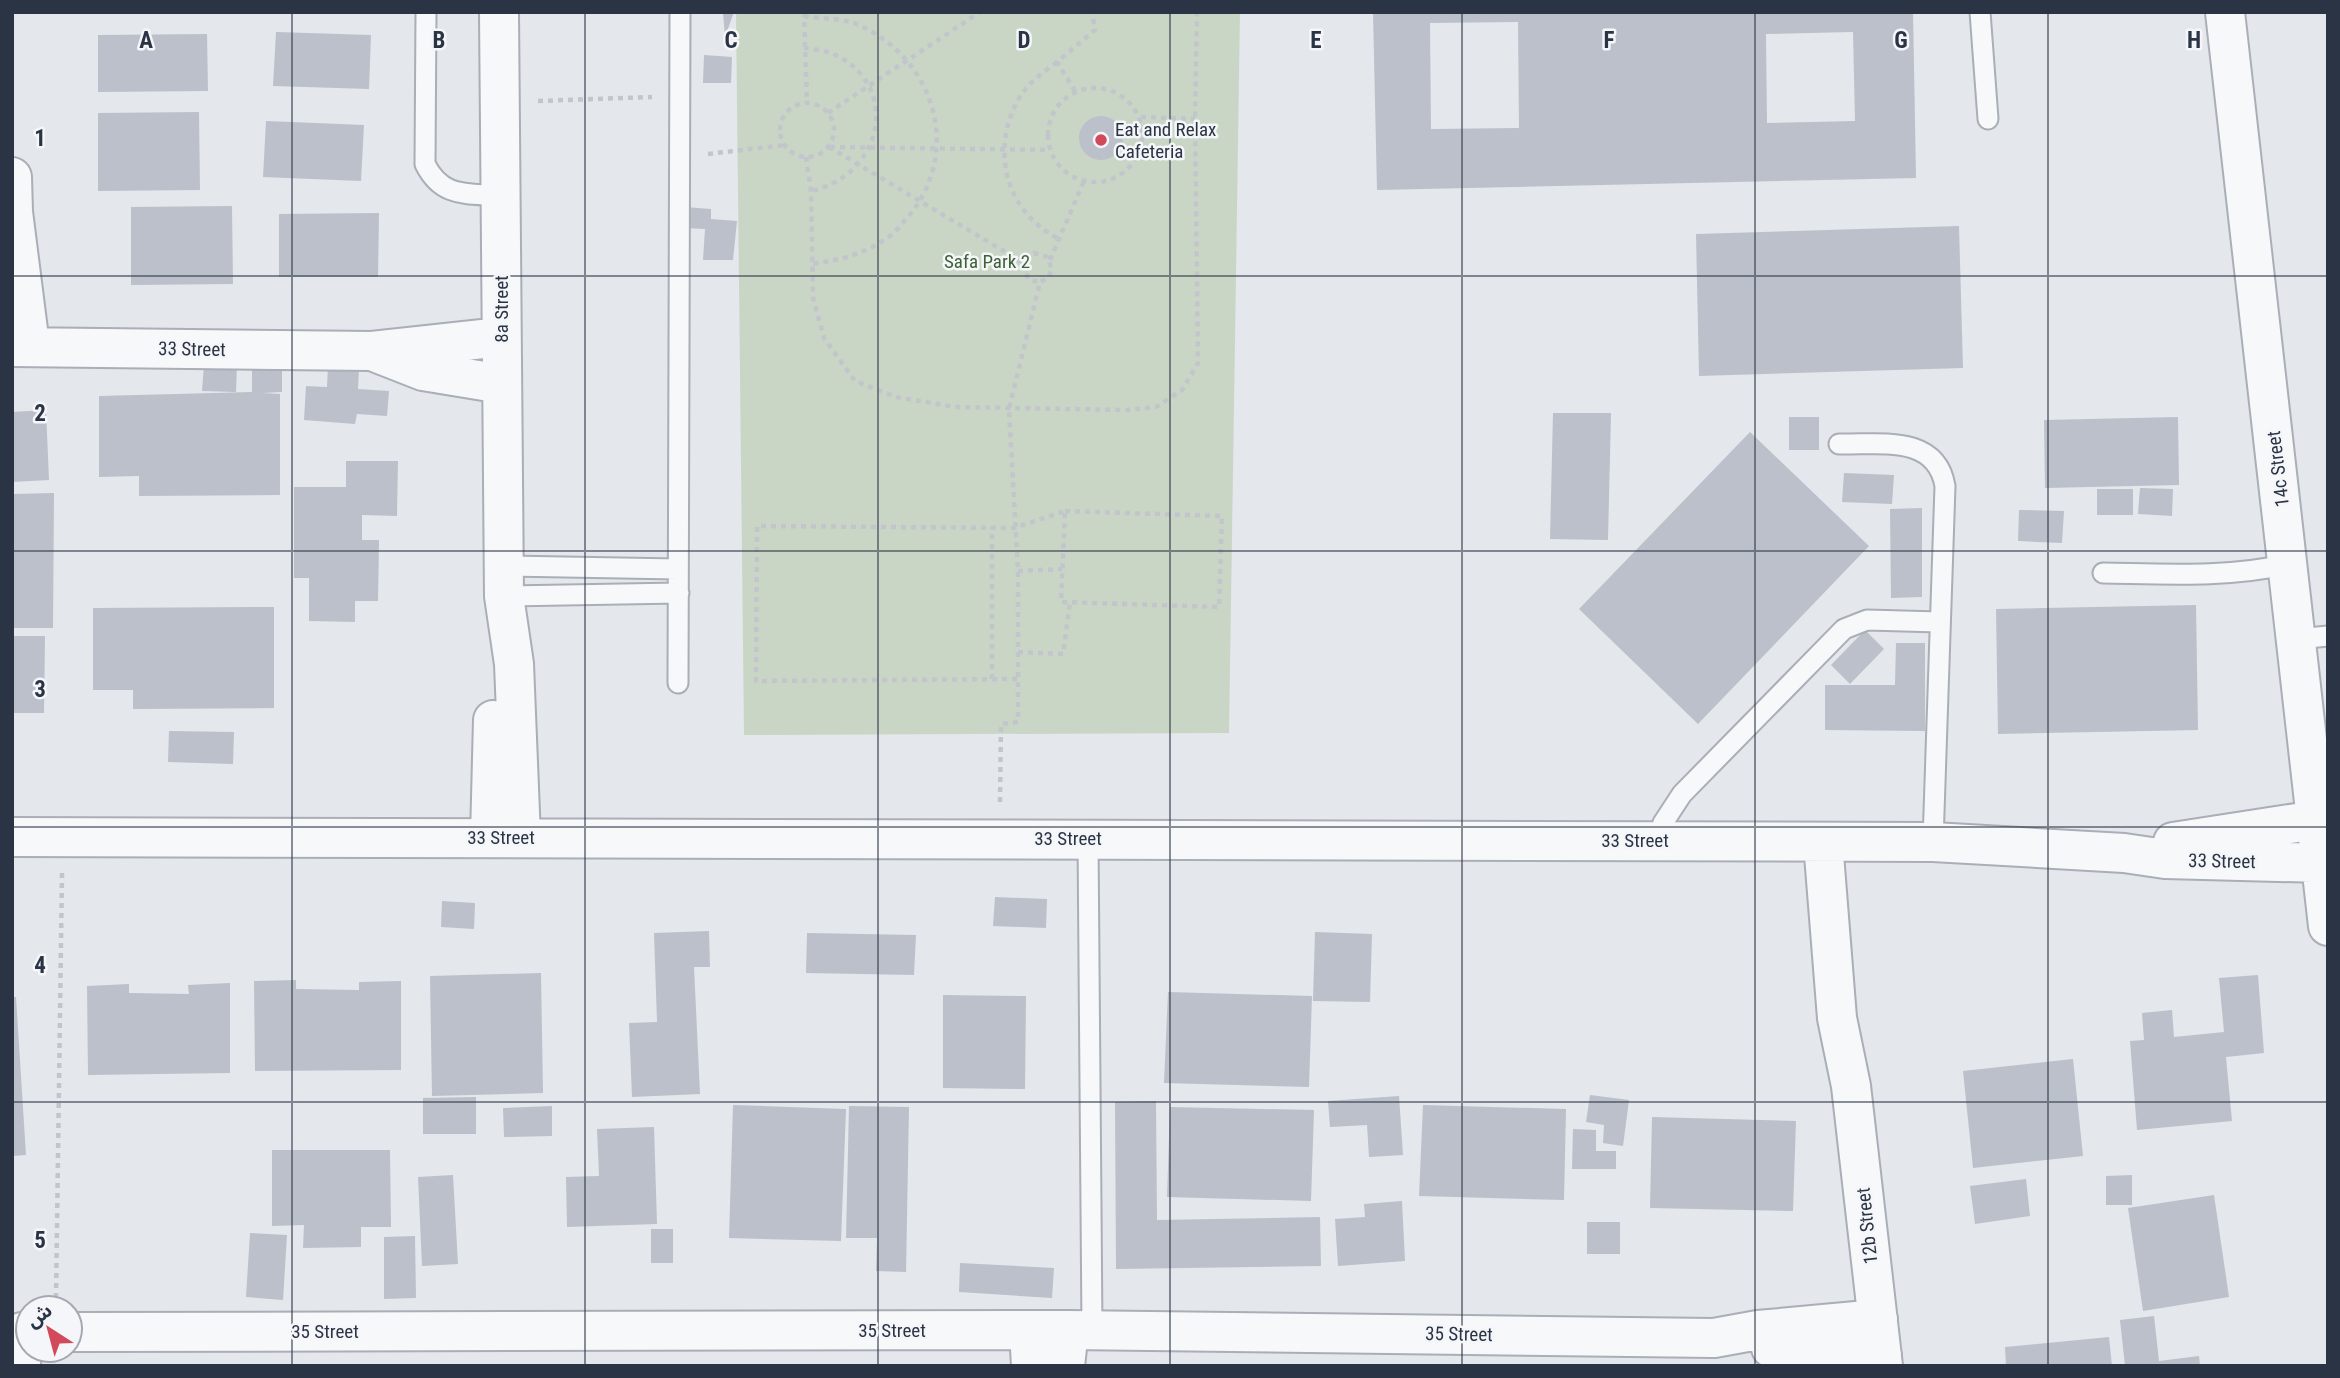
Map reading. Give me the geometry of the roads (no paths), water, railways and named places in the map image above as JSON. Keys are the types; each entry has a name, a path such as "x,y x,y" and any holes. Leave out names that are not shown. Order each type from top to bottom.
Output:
{"street":[{"name":"8a Street","path":"499,12 504,590 495,662 506,837"},
{"name":"14c Street","path":"2225,12 2288,564 2313,638 2316,820 2328,926"},
{"path":"12,177 21,346"},
{"name":"33 Street","path":"21,346 372,351 501,337"},
{"name":"33 Street","path":"372,351 423,371 502,384"},
{"name":"33 Street","path":"2124,853 2167,843 2316,820"},
{"name":"33 Street","path":"12,837 1933,842 2124,853 2165,859 2321,863"},
{"name":"12b Street","path":"1835,842 1837,1018 1851,1086 1881,1347"},
{"name":"35 Street","path":"84,1319 1030,1348 1075,1342 1714,1338 1769,1348 1881,1347"}],"lane":[{"path":"426,12 425,164 433,180 448,190 500,195"},
{"path":"678,683 680,12"},
{"path":"1980,12 1988,119"},
{"path":"1839,444 1921,450 1934,458 1942,471 1945,486 1933,842"},
{"path":"2104,573 2214,575 2255,572 2288,564"},
{"path":"504,590 678,569"},
{"path":"504,590 678,593"},
{"path":"1659,840 1662,823 1682,794 1844,629 1867,620 1940,622"},
{"path":"1075,1342 1087,838"}],"place":[{"name":"Eat and Relax Cafeteria","path":"1101,140"}],"park label":[{"name":"Safa Park 2","path":"987,261"}]}
